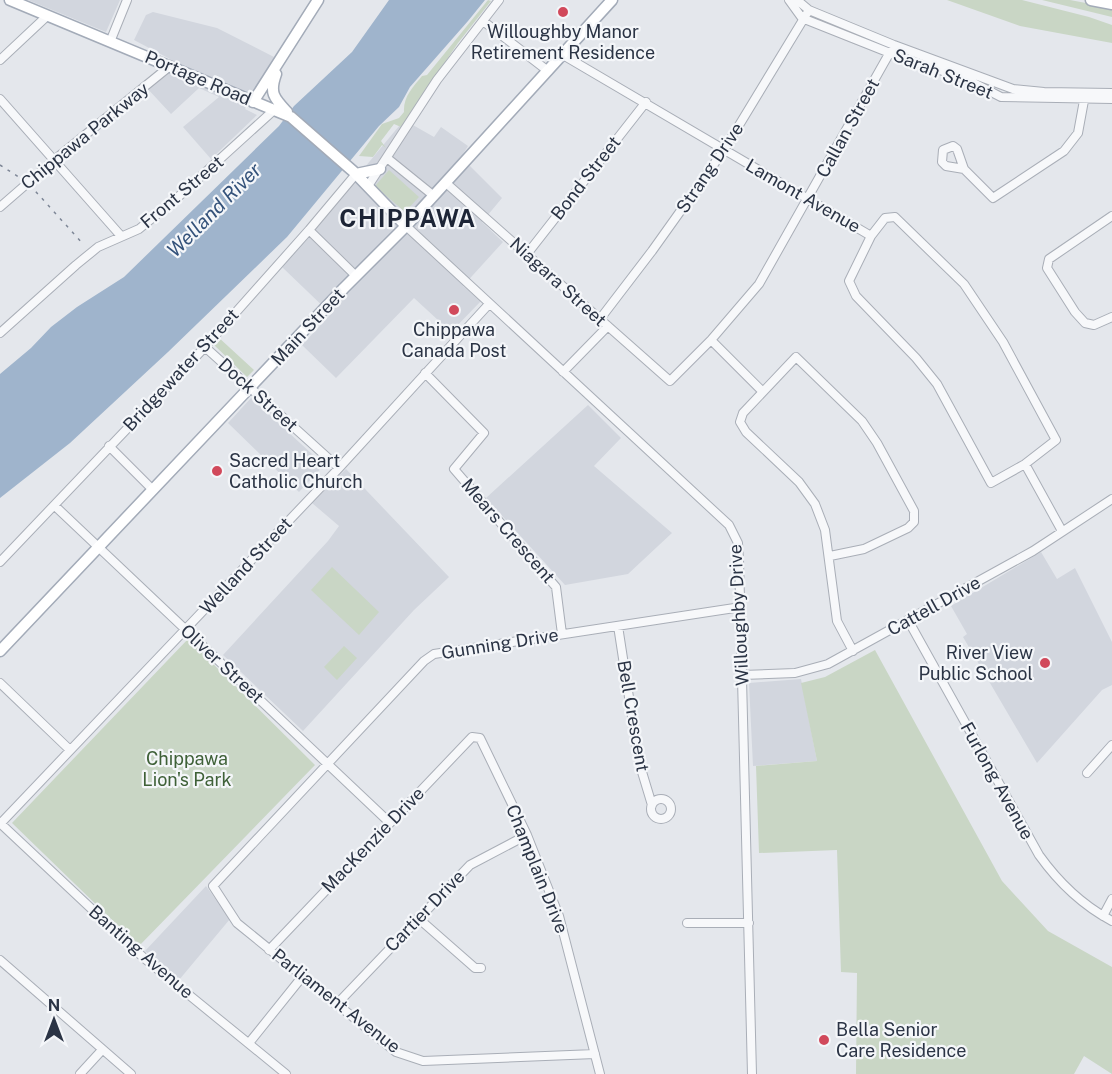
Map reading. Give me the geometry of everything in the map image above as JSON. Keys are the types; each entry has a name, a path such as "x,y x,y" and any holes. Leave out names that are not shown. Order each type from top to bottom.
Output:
{"main road":[{"name":"Portage Road","path":"10,0 254,102 277,107 355,173 406,226"},
{"path":"254,102 318,0"},
{"name":"Main Street","path":"0,651 406,226 612,0"},
{"path":"1091,0 1112,4"},
{"path":"277,107 272,83 285,51"},
{"path":"355,173 380,168"}],"street":[{"path":"110,42 127,0"},
{"path":"368,186 438,80 499,0"},
{"path":"789,0 802,18"},
{"name":"Sarah Street","path":"797,0 808,10 892,49 966,79 1001,97 1112,93"},
{"name":"Strang Drive","path":"600,319 724,150 808,10"},
{"path":"0,60 47,16"},
{"name":"Sarah Street","path":"802,18 892,49"},
{"path":"483,21 549,71"},
{"name":"Callan Street","path":"670,381 711,340 759,284 892,49"},
{"name":"Lamont Avenue","path":"563,55 871,236 849,281 856,296 938,384 991,483 1025,464"},
{"name":"Chippawa Parkway","path":"0,207 53,160 170,66"},
{"path":"964,169 993,198 1064,151 1078,133 1085,95"},
{"name":"Sarah Street","path":"1085,95 1112,99"},
{"path":"0,99 121,236"},
{"name":"Bond Street","path":"527,254 646,102"},
{"name":"Front Street","path":"0,333 98,247 139,229 177,198 277,107"},
{"path":"387,158 434,196"},
{"name":"Bridgewater Street","path":"0,562 205,347 309,230 355,173"},
{"name":"Niagara Street","path":"446,183 670,381"},
{"path":"1112,216 1049,259 1047,268 1085,323 1094,325 1112,317"},
{"path":"871,236 885,218 895,217 964,284 1003,342 1056,440 1025,464 1062,531"},
{"name":"Willoughby Drive","path":"406,226 729,525 738,543 752,1074"},
{"path":"309,230 356,276"},
{"name":"Welland Street","path":"0,824 339,468 489,304"},
{"path":"563,372 608,326"},
{"path":"711,340 763,392"},
{"name":"Dock Street","path":"205,347 339,468"},
{"path":"830,556 864,549 908,528 914,522 915,511 878,443 862,421 796,357 743,413 741,425 809,495 822,521 830,556 837,621 853,651"},
{"name":"Mears Crescent","path":"425,373 484,433 454,468 556,586 562,634"},
{"path":"109,446 153,490"},
{"name":"Cattell Drive","path":"742,675 803,672 828,664 1034,551 1112,499"},
{"name":"Oliver Street","path":"55,506 390,823"},
{"name":"Gunning Drive","path":"213,886 424,661 434,654 741,607"},
{"name":"Furlong Avenue","path":"908,620 1039,855 1063,885 1112,921"},
{"name":"Bell Crescent","path":"618,626 639,762 652,805"},
{"path":"0,683 70,750"},
{"name":"MacKenzie Drive","path":"269,950 472,737 480,738"},
{"name":"Champlain Drive","path":"480,738 527,835 561,923 600,1074"},
{"path":"1086,773 1112,745"},
{"name":"Banting Avenue","path":"0,824 145,959 286,1074"},
{"name":"Cartier Drive","path":"336,1005 470,865 527,835"},
{"name":"Parliament Avenue","path":"213,886 234,920 396,1052 423,1061 595,1054"},
{"path":"1103,916 1112,899"},
{"path":"418,918 475,968 481,968"},
{"path":"687,922 749,923"},
{"path":"0,960 130,1074"},
{"path":"249,1043 302,977"},
{"path":"80,1074 102,1050"}],"shaded area":[{"path":"28,0 120,0 106,32"},
{"path":"153,12 217,28 274,57 245,109 257,115 211,159 183,127 219,97 199,88 171,114 145,86 164,71 170,59 134,40 146,15"},
{"path":"404,120 434,137 441,127 468,146 461,157 502,198 482,222 503,242 463,286 481,301 451,332 414,298 336,378 302,345 331,314 282,267"},
{"path":"251,398 324,465 299,492 228,423"},
{"path":"588,405 621,438 594,466 672,533 628,574 565,585 486,498"},
{"path":"346,469 449,577 414,610 303,731 223,655 328,541 339,526 312,503"},
{"name":"River View Public School","path":"1041,552 1057,579 1075,568 1112,642 1112,685 1102,690 1037,763 963,637 967,634 951,606"},
{"path":"801,679 817,761 753,766 749,683"},
{"path":"206,886 230,919 179,980 145,951"}],"green space":[{"path":"488,0 491,1 458,43 401,127 394,124 381,141 386,148 382,145 373,157 359,156 382,124 399,118 404,112 405,102 412,88 422,76 427,75"},
{"path":"947,0 1022,0 1089,17 1112,25 1112,43 1020,26"},
{"path":"1042,0 1070,0 1112,8 1112,17"},
{"path":"389,170 419,197 405,212 375,186"},
{"path":"217,336 254,370 247,377 211,342"},
{"path":"332,567 379,612 359,635 311,590"},
{"name":"Chippawa Lion's Park","path":"188,639 315,765 139,946 12,823"},
{"path":"344,646 357,658 337,680 324,667"},
{"path":"875,650 1002,881 1048,931 1112,967 1112,1074 1084,1056 1074,1074 856,1074 857,973 841,972 837,850 759,853 756,766 817,761 801,683 825,677"}],"water":[{"name":"Welland River","path":"389,0 485,0 410,87 399,107 379,126 287,237 70,443 0,498 0,374 31,348 51,327 77,307 124,277 279,126 294,106 352,52"}],"railway":[{"path":"0,165 28,183 84,245"}],"place":[{"name":"Willoughby Manor Retirement Residence","path":"563,12"},
{"name":"Chippawa Canada Post","path":"454,310"},
{"name":"Sacred Heart Catholic Church","path":"217,471"},
{"name":"River View Public School","path":"1045,663"},
{"name":"Bella Senior Care Residence","path":"824,1040"}],"district":[{"name":"CHIPPAWA","path":"408,219"}]}
